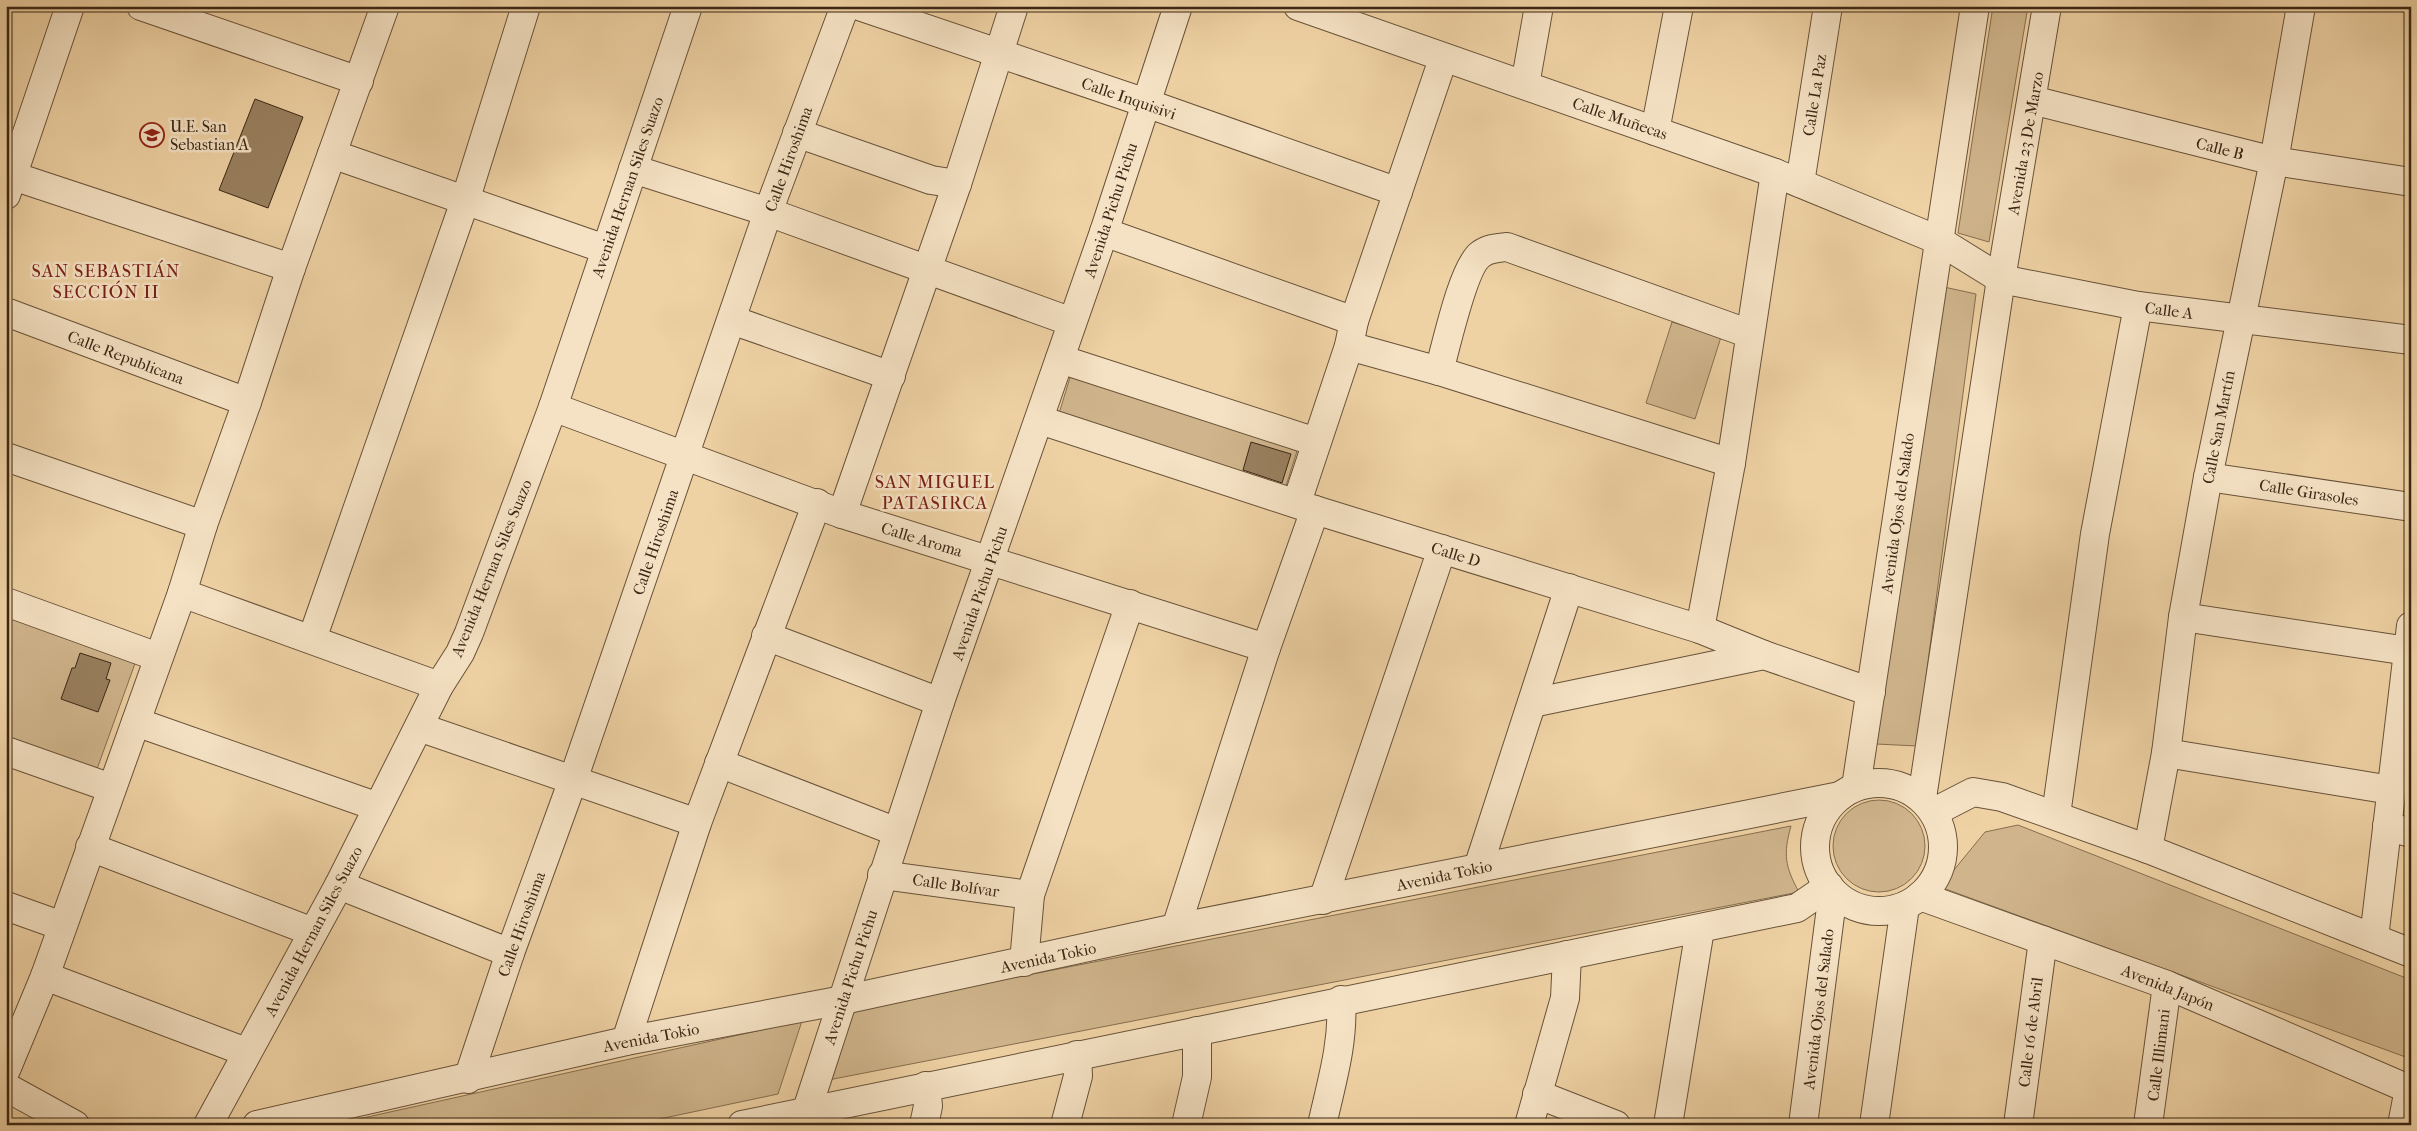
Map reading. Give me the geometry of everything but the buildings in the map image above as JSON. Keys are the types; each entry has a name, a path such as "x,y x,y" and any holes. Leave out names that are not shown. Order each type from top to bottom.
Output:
{"street":[{"path":"70,6 9,185 291,268"},
{"path":"141,6 359,81"},
{"path":"6,1070 45,976 182,593 203,525 247,402 291,268 385,6"},
{"path":"312,639 466,201 526,6"},
{"name":"Avenida Hernan Siles Suazo","path":"208,1125 246,1052 340,885 439,686 460,653 469,633 553,408 605,248 688,6"},
{"name":"Calle Hiroshima","path":"468,1078 510,953 573,780 768,212 845,6"},
{"name":"Calle Inquisivi","path":"859,6 1146,103 1398,192"},
{"path":"842,514 928,270 1014,6"},
{"name":"Avenida Pichu Pichu","path":"804,1118 940,702 1040,420 1178,6"},
{"name":"Calle Muñecas","path":"1298,6 1332,12 1443,59 1525,85 1787,178 1938,240"},
{"path":"1525,85 1540,6"},
{"path":"1655,131 1679,6"},
{"name":"Calle La Paz","path":"1700,629 1731,463 1750,334 1828,6"},
{"path":"1938,240 1975,6"},
{"name":"Avenida 23 De Marzo","path":"2001,279 2048,6"},
{"name":"Calle San Martín","path":"2148,849 2166,753 2183,617 2208,477 2274,161 2301,6"},
{"path":"1176,928 1266,648 1306,506 1316,442 1443,59"},
{"name":"Calle B","path":"2032,100 2274,161 2410,178"},
{"path":"797,133 931,180 957,184"},
{"path":"332,154 605,248"},
{"path":"633,169 768,212 1072,322"},
{"path":"1104,232 1439,371 1731,463"},
{"name":"Calle A","path":"1938,240 2001,279 2138,306 2411,340"},
{"name":"Avenida Ojos del Salado","path":"1848,791 1871,692 1938,240"},
{"path":"1439,371 1460,294 1471,267 1480,254 1493,248 1507,247 1750,334"},
{"path":"1928,805 2001,279"},
{"path":"2056,815 2095,534 2138,306"},
{"name":"Calle Republicana","path":"6,312 247,402"},
{"path":"732,320 891,376"},
{"path":"1060,359 1316,442"},
{"name":"Calle Aroma","path":"553,408 685,454 842,514 1266,648"},
{"name":"Calle D","path":"1040,420 1442,550 1700,629 1764,655 1871,692"},
{"path":"6,457 203,525"},
{"name":"Calle Girasoles","path":"2208,477 2411,508"},
{"path":"626,1041 697,823 817,504"},
{"path":"1323,900 1442,550"},
{"path":"1478,868 1570,588"},
{"path":"182,593 439,686"},
{"path":"6,602 158,657"},
{"path":"1024,962 1030,895 1130,604"},
{"path":"2183,617 2409,639 2407,694 2391,790 2399,830 2374,938"},
{"path":"766,636 940,702"},
{"path":"1532,703 1764,655"},
{"path":"136,722 378,807"},
{"path":"419,727 697,823"},
{"path":"6,751 111,788"},
{"path":"2166,753 2391,790"},
{"path":"720,763 897,832"},
{"path":"1873,782 1891,783 1908,788 1928,805 1942,829 1944,848 1941,866 1933,883 1912,901 1874,911 1846,902 1831,889 1823,878 1816,861 1815,843 1818,825 1827,809 1848,791 1873,782"},
{"name":"Avenida Tokio","path":"257,1125 626,1041 843,1000 1176,928 1323,900 1848,791"},
{"path":"1928,805 1973,792 2002,797 2148,849 2411,953"},
{"path":"90,847 313,932"},
{"name":"Calle Bolívar","path":"882,876 1030,895"},
{"path":"340,885 510,953"},
{"path":"742,1125 804,1118 926,1086 1797,908 1831,889"},
{"name":"Avenida Ojos del Salado","path":"1803,1125 1831,889"},
{"path":"1874,1125 1912,901"},
{"name":"Avenida Japón","path":"1912,901 2043,940 2167,984 2410,1090"},
{"path":"6,906 62,926"},
{"path":"1668,1125 1700,929"},
{"name":"Calle 16 de Abril","path":"2018,1125 2043,940"},
{"path":"1529,1125 1565,998 1567,955"},
{"path":"45,976 246,1052"},
{"name":"Calle Illimani","path":"2148,1125 2167,984"},
{"path":"1322,1125 1340,1042 1342,1023 1341,1000"},
{"path":"1186,1125 1197,1077 1198,1030"},
{"path":"1065,1125 1078,1076 1077,1055"},
{"path":"924,1125 928,1106 926,1086"},
{"path":"6,1087 75,1125"},
{"path":"2402,1125 2410,1090"},
{"path":"1537,1094 1616,1125"}],"shaded area":[{"path":"1993,6 2028,6 1989,242 1958,233"},
{"path":"1944,287 1976,294 1917,746 1876,744"},
{"path":"1672,322 1721,337 1695,419 1646,403"},
{"path":"1072,371 1299,445 1284,492 1057,420"},
{"path":"6,612 137,658 97,769 6,737"},
{"path":"1879,800 1896,804 1911,814 1921,829 1925,846 1921,863 1911,878 1896,888 1879,892 1862,888 1847,878 1837,863 1833,846 1837,829 1847,814 1862,804"},
{"path":"2018,825 2411,980 2411,1059 1940,887 1985,832"},
{"path":"1791,826 1786,853 1788,868 1799,892 823,1081 843,1011"},
{"path":"802,1021 778,1094 631,1125 331,1125"}],"place":[{"name":"U.E. San Sebastian A","path":"152,135"}],"district":[{"name":"SAN SEBASTIÁN SECCIÓN II","path":"106,281"},
{"name":"SAN MIGUEL PATASIRCA","path":"935,492"}]}
